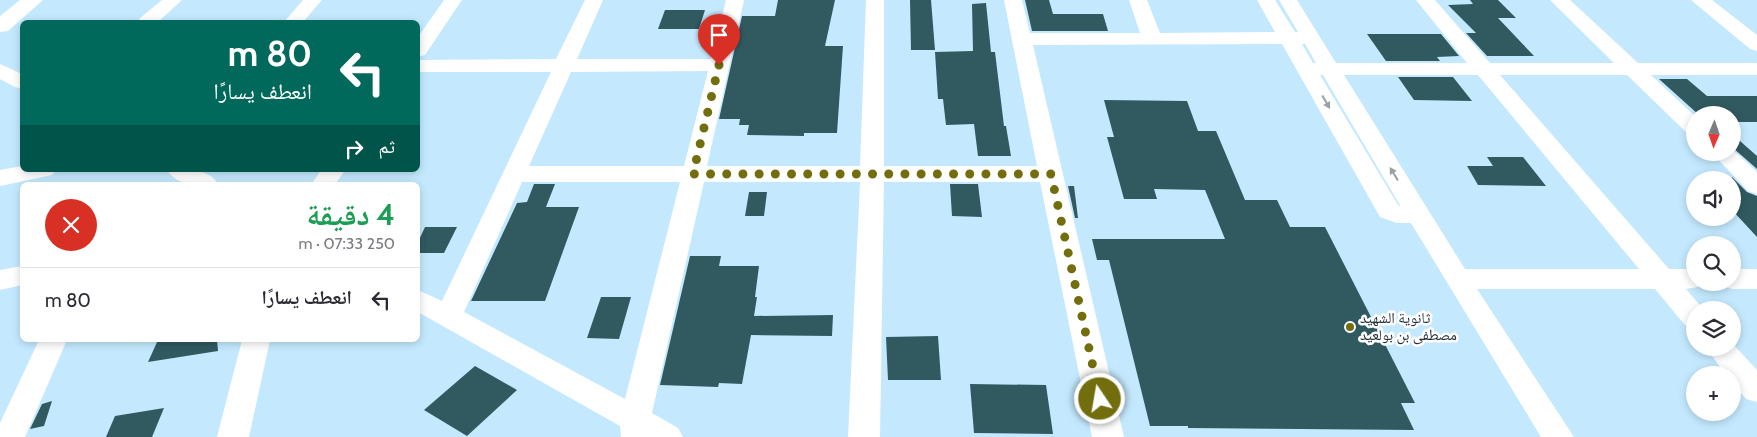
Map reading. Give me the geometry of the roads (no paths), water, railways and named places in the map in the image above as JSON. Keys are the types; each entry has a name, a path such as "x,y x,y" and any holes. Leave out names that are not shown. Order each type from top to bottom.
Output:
{"main road":[{"path":"0,26 33,0"}],"street":[{"path":"149,20 173,0"},
{"path":"295,20 313,0"},
{"path":"420,48 453,0"},
{"path":"448,317 594,0"},
{"path":"636,428 693,174 735,0"},
{"path":"864,437 872,173 874,0"},
{"path":"1013,0 1108,437"},
{"path":"1138,0 1152,38"},
{"path":"1266,0 1388,211 1398,215 1419,215"},
{"path":"1288,0 1457,279 1558,437"},
{"path":"1425,0 1686,308"},
{"path":"1559,0 1686,119"},
{"path":"1700,0 1757,45"},
{"path":"1022,40 1310,38"},
{"path":"420,66 719,65"},
{"path":"1307,69 1757,69"},
{"path":"0,70 20,82"},
{"path":"1731,161 1757,186"},
{"path":"0,178 33,172"},
{"path":"183,172 201,182"},
{"path":"514,174 1051,174"},
{"path":"0,280 20,276"},
{"path":"1457,279 1686,279"},
{"path":"1741,279 1757,279"},
{"path":"420,301 636,428 667,437"},
{"path":"9,437 53,342"},
{"path":"235,436 256,342"},
{"path":"1727,356 1757,390"}],"place":[{"name":"ثانوية الشهيد مصطفى بن بولعيد","path":"1350,327"}]}
